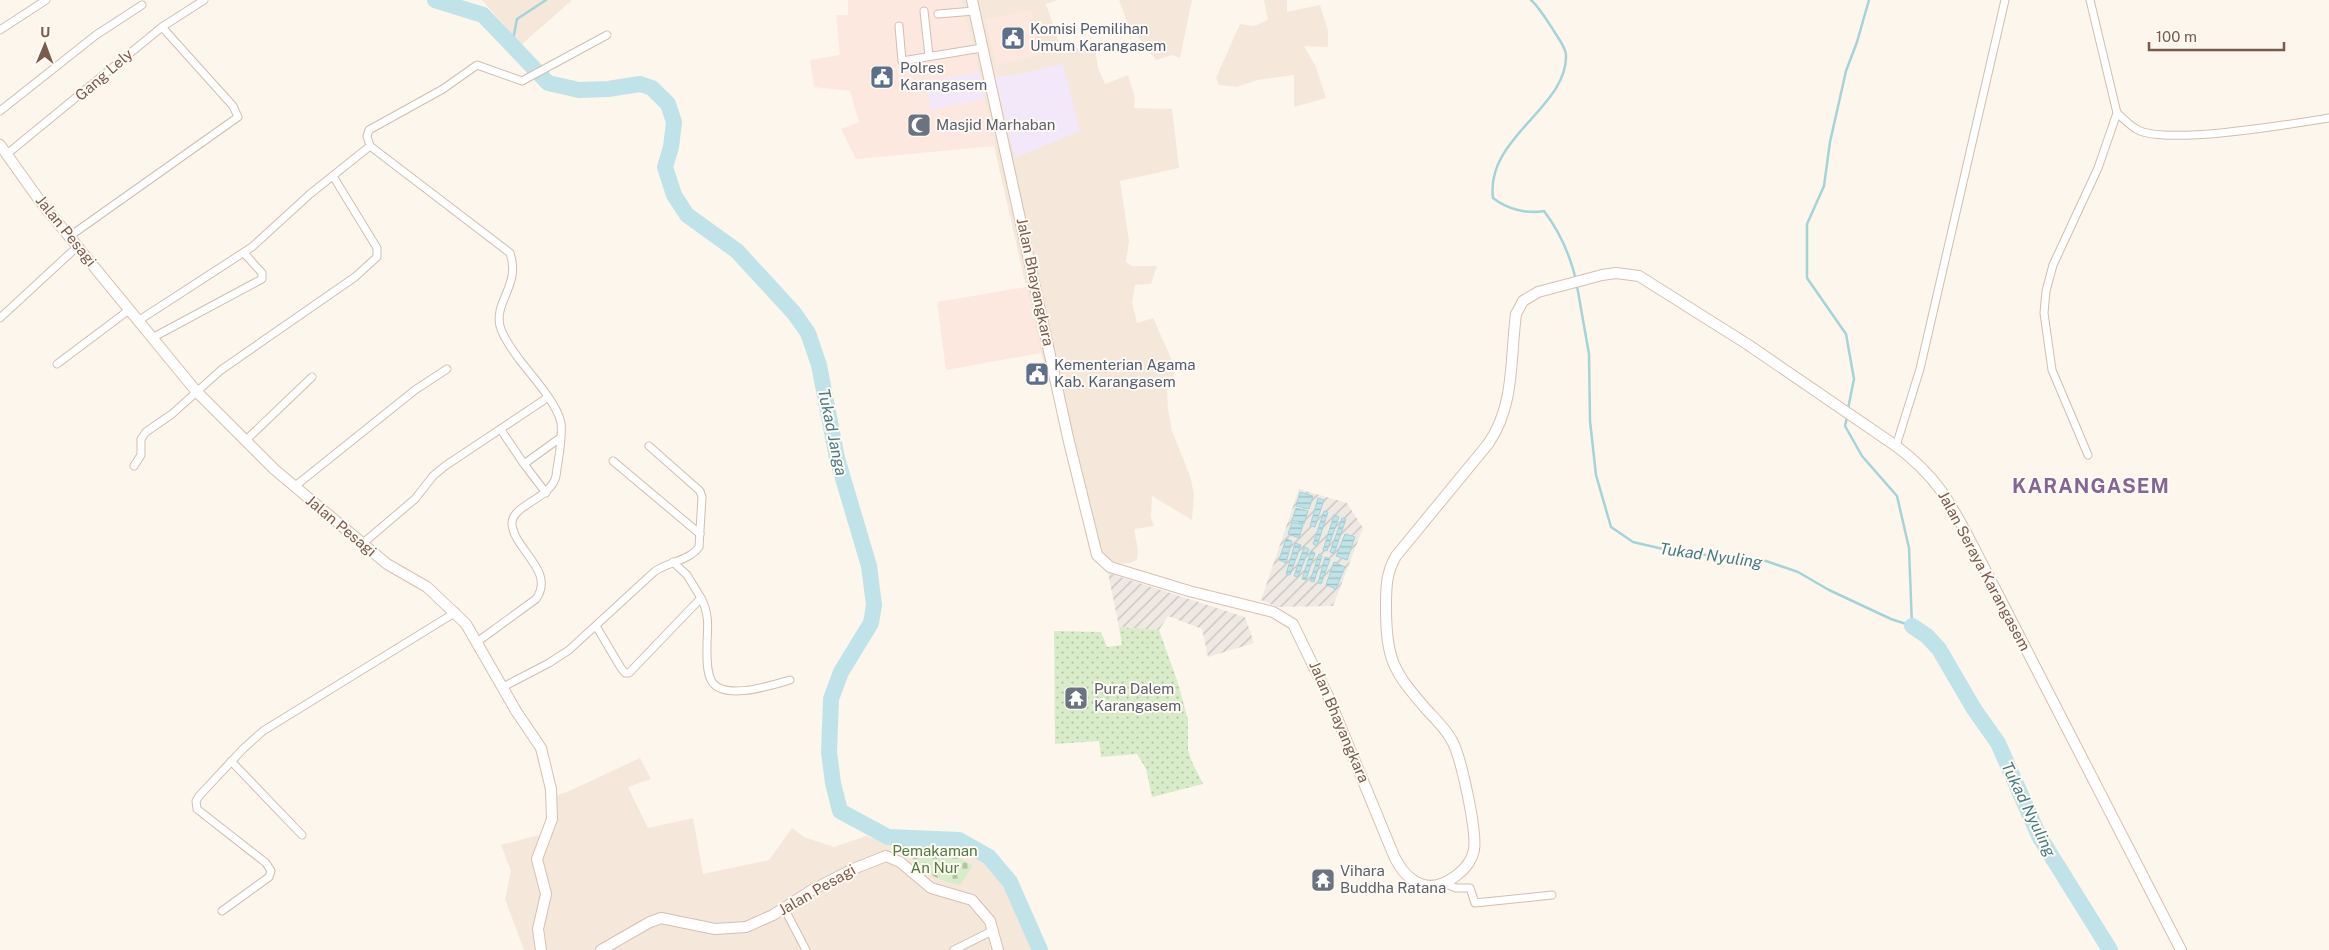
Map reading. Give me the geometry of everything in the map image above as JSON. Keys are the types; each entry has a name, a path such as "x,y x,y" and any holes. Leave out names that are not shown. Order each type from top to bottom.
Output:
{"street":[{"path":"0,30 46,0"},
{"name":"Gang Lely","path":"7,154 162,27 204,0"},
{"name":"Jalan Bhayangkara","path":"972,0 1070,442 1098,558 1110,567 1128,573 1273,612 1281,615 1293,624 1328,696 1401,870 1417,883 1428,885 1443,883"},
{"path":"1896,446 1920,369 2005,0"},
{"path":"2088,455 2052,370 2044,313 2046,291 2053,265 2098,168 2117,112 2090,0"},
{"path":"0,112 96,35 142,5"},
{"path":"924,11 929,56"},
{"path":"938,14 974,11"},
{"path":"900,26 902,61 982,48"},
{"path":"70,236 238,117 233,106 162,27"},
{"path":"476,642 536,599 540,593 542,584 538,570 514,531 512,521 517,512 546,493 555,478 560,438 560,420 547,398 509,345 500,326 501,311 512,283 513,273 510,253 370,146 367,136 369,130 443,89 472,67 483,66 518,81 533,75 607,35"},
{"path":"2117,112 2139,130 2167,134 2247,130 2329,118"},
{"name":"Jalan Pesagi","path":"0,145 40,201 196,391 294,487 387,564 427,587 456,612 466,624 541,748 553,803 550,828 536,859 546,894 538,929 541,950"},
{"path":"138,321 244,253 310,194 370,146"},
{"path":"134,466 141,456 143,435 172,414 196,391 260,342 355,277 377,257 377,248 333,176"},
{"path":"0,318 78,246"},
{"path":"152,338 262,279 262,273 244,253"},
{"name":"Jalan Seraya Karangasem","path":"1443,883 1463,870 1472,856 1474,842 1470,812 1453,742 1406,687 1390,656 1386,628 1386,582 1396,556 1495,435 1509,394 1516,314 1523,301 1538,292 1587,278 1623,274 1639,276 1649,281 1835,404 1896,446 1926,470 1951,504 2181,950"},
{"path":"57,364 129,310"},
{"path":"294,487 415,390 447,369"},
{"path":"245,441 312,377"},
{"path":"362,544 415,499 441,469 547,398"},
{"path":"501,430 546,493"},
{"path":"524,464 560,438"},
{"path":"503,687 549,663 569,650 654,572 696,551 700,534 702,497 700,491 649,446"},
{"path":"612,461 700,534"},
{"path":"673,562 687,575 701,598 708,618 709,672 715,686 721,690 744,690 790,680"},
{"path":"596,626 621,668 625,673 629,673 701,598"},
{"path":"222,911 269,877 271,871 266,864 197,809 196,801 199,796 244,748 270,726 456,612"},
{"path":"231,762 302,836"},
{"name":"Jalan Pesagi","path":"601,950 655,920 674,920 715,929 731,930 746,928 830,880 874,859 886,856 900,862 931,888 972,900 990,921 998,950"},
{"path":"1443,883 1456,888 1470,888 1475,903 1552,895"},
{"path":"784,908 806,950"},
{"path":"954,950 994,930"}],"shaded area":[{"path":"482,0 572,0 521,45"},
{"name":"Polres Karangasem","path":"848,0 961,0 979,72 926,82 931,110 985,99 996,146 856,159 841,129 859,122 850,91 814,87 810,60 840,55 836,15 848,15"},
{"path":"961,0 1058,0 1046,4 1063,53 1094,42 1098,68 1105,84 1128,75 1135,98 1134,108 1172,109 1179,168 1120,181 1129,241 1126,262 1132,266 1157,266 1151,284 1135,285 1132,302 1137,323 1153,318 1176,369 1167,390 1168,409 1172,431 1190,476 1194,494 1192,520 1152,496 1151,517 1154,526 1134,529 1138,550 1137,560 1130,563 1111,564 1099,552 1041,353"},
{"path":"1119,0 1192,0 1180,58 1172,55 1156,60 1128,24"},
{"path":"1264,0 1287,0 1287,12 1320,5 1328,31 1328,47 1304,46 1316,67 1326,98 1294,107 1294,75 1257,80 1237,87 1219,85 1216,78 1240,24 1254,26 1268,20"},
{"name":"Komisi Pemilihan Umum Karangasem","path":"1032,10 1038,56 996,65 985,20"},
{"path":"1063,64 1080,131 1015,158 995,77 1019,74"},
{"path":"979,72 985,99 931,110 926,82"},
{"path":"1026,287 1041,353 946,370 937,302"},
{"path":"1299,489 1347,503 1363,528 1333,606 1278,607 1261,600"},
{"path":"1108,573 1245,617 1254,643 1208,657 1202,629 1168,616 1159,630 1119,627"},
{"path":"640,758 651,779 628,787 648,828 693,818 703,874 769,860 792,828 804,837 834,847 866,836 912,852 945,847 966,851 995,869 1012,901 1031,950 524,950 505,899 511,871 501,845 546,833 549,798 567,792"}],"green space":[{"path":"1119,627 1159,630 1178,683 1188,720 1188,750 1203,784 1152,797 1146,769 1137,754 1101,757 1099,741 1055,744 1054,631 1101,632 1107,647 1122,645"},
{"name":"Pemakaman An Nur","path":"912,841 934,841 973,866 960,885 941,880 926,871 899,846"}],"water":[{"path":"1300,492 1313,496 1309,509 1296,506"},
{"path":"1318,498 1324,500 1315,527 1310,526"},
{"path":"1296,508 1308,511 1304,524 1292,520"},
{"path":"1324,511 1328,512 1317,546 1313,544"},
{"path":"1334,515 1339,517 1327,551 1323,550"},
{"path":"1342,518 1346,519 1334,554 1330,552"},
{"path":"1292,522 1303,525 1299,538 1288,534"},
{"path":"1345,534 1355,537 1347,560 1336,556"},
{"path":"1286,539 1292,541 1286,563 1279,560"},
{"path":"1295,543 1301,545 1290,575 1286,574"},
{"path":"1304,547 1309,549 1298,577 1294,576"},
{"path":"1311,551 1315,553 1306,580 1302,579"},
{"path":"1319,554 1322,556 1314,582 1310,581"},
{"path":"1325,557 1330,559 1321,584 1318,583"},
{"path":"1334,562 1345,567 1336,589 1326,585"}],"waterway":[{"name":"Tukad Janga","path":"435,0 483,15 548,83 579,90 608,89 640,84 652,88 668,104 674,122 671,147 665,167 674,195 687,215 737,251 794,313 808,333 819,365 837,458 869,566 874,605 871,623 841,672 831,699 829,752 833,783 840,811 888,837 959,840 989,857 1010,882 1040,950"},
{"path":"512,45 517,19 546,0"},
{"name":"Tukad Nyuling","path":"1531,0 1542,13 1564,48 1566,55 1563,74 1554,91 1513,140 1501,158 1494,177 1493,198 1517,210 1530,212 1544,211 1564,244 1576,280"},
{"path":"1848,409 1854,379 1846,334 1807,278 1807,224 1824,186 1830,142 1846,71 1857,42 1869,0"},
{"name":"Tukad Nyuling","path":"1577,286 1589,354 1590,421 1596,475 1611,527 1633,542 1676,552 1766,561 1798,572 1829,590 1891,619 1912,626 1909,548 1897,496 1862,456 1845,426 1847,417"},
{"name":"Tukad Nyuling","path":"1912,626 1927,636 1939,649 1974,709 1998,743 2039,836 2110,950"}],"place":[{"name":"Komisi Pemilihan Umum Karangasem","path":"1013,38"},
{"name":"Polres Karangasem","path":"882,77"},
{"name":"Masjid Marhaban","path":"919,125"},
{"name":"Kementerian Agama Kab. Karangasem","path":"1037,374"},
{"name":"Pura Dalem Karangasem","path":"1076,698"},
{"name":"Vihara Buddha Ratana","path":"1323,880"}],"district":[{"name":"KARANGASEM","path":"2091,486"}]}
